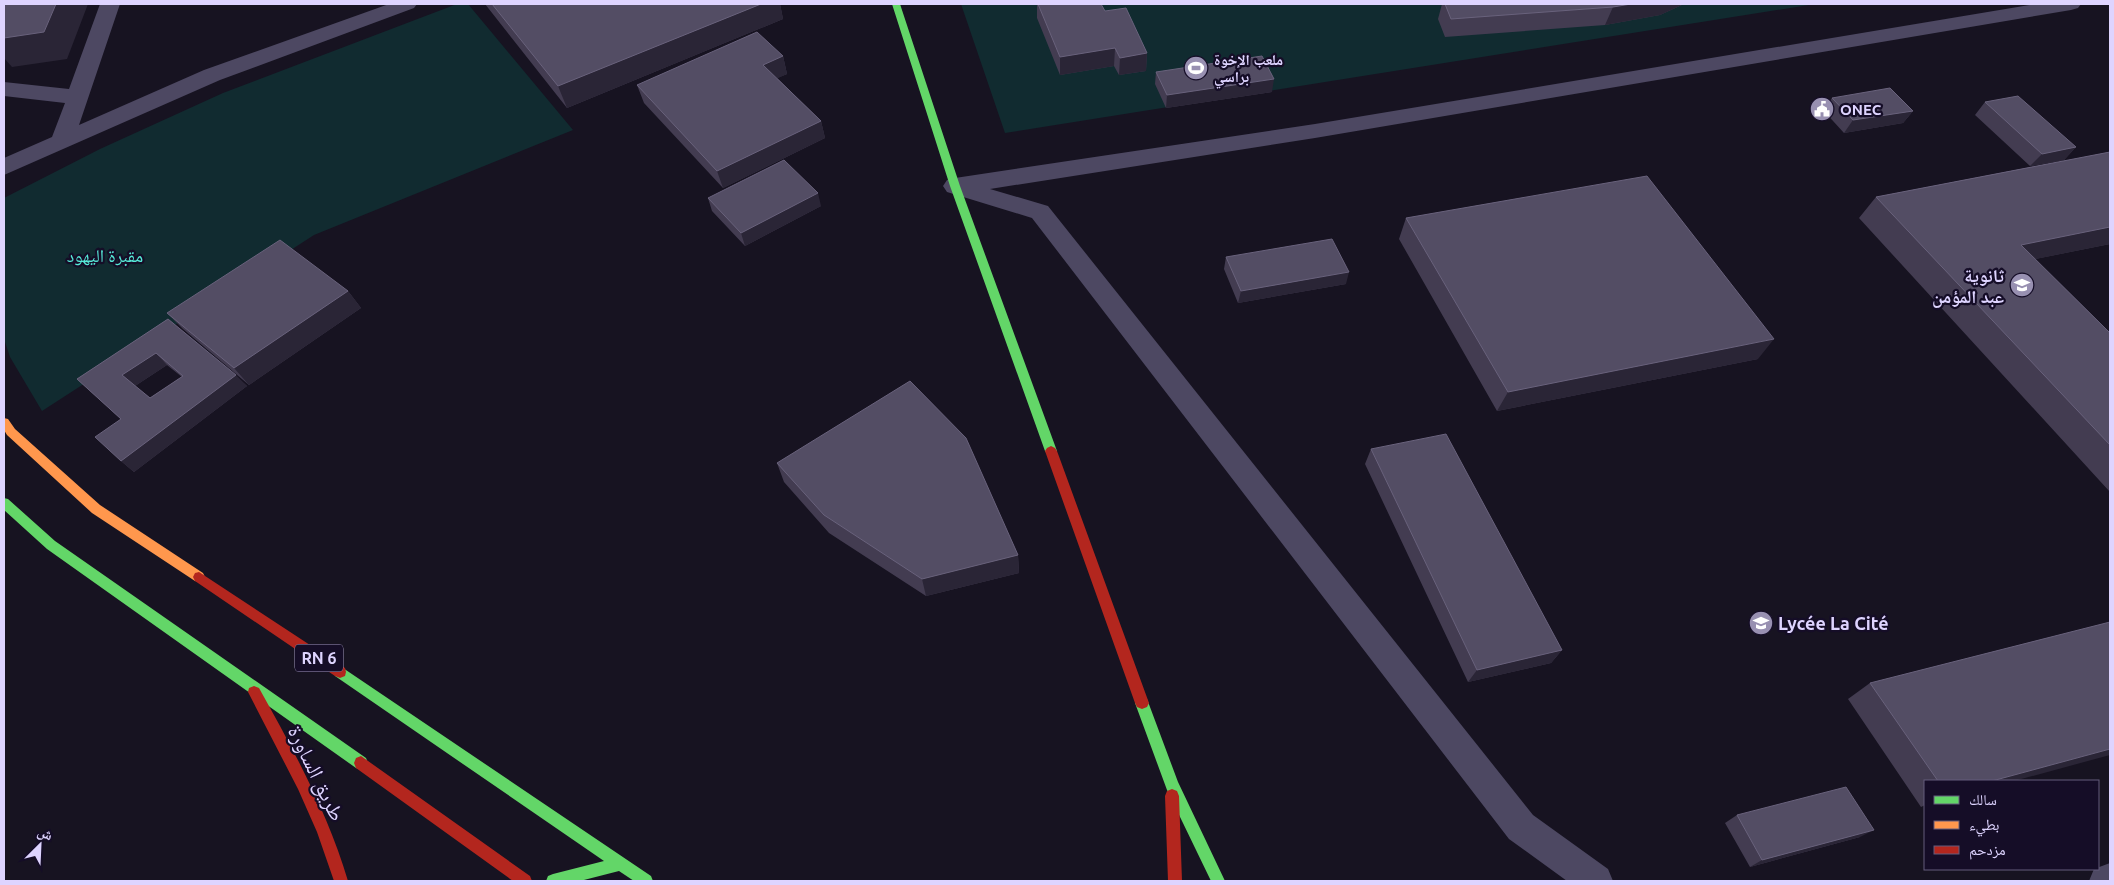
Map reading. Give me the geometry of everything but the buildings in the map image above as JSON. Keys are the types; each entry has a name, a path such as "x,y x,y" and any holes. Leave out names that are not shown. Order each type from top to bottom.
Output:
{"main road":[{"path":"896,4 955,186 1172,785 1218,881"},
{"name":"RN 6","path":"4,422 11,432 96,509 236,601 646,881"},
{"path":"4,504 51,545 250,684 525,881"},
{"name":"طريق الساورة","path":"250,684 284,745 331,846 341,881"},
{"path":"1172,785 1175,881"},
{"path":"553,881 620,864"}],"street":[{"path":"62,141 110,4"},
{"path":"4,167 212,75 407,4"},
{"path":"955,186 1315,131 2071,4"},
{"path":"4,89 78,97"},
{"path":"955,186 1040,212 1521,827 1596,881"},
{"path":"2106,881 2110,880"}],"green space":[{"name":"مقبرة اليهود","path":"457,4 468,4 573,130 314,235 42,411 10,357 4,339 4,198 100,149 223,93"},
{"name":"ملعب الإخوة براسي","path":"961,4 1815,4 1005,133"}],"traffic: fast":[{"path":"896,4 955,186 1051,451"},
{"path":"4,503 51,545 361,763"},
{"path":"340,672 646,881"},
{"path":"1142,703 1172,785 1218,881"},
{"path":"553,881 620,864"}],"traffic: slow":[{"path":"4,422 11,432 96,509 199,577"}],"traffic: jam":[{"path":"1051,451 1142,703"},
{"path":"199,577 340,672"},
{"path":"254,692 302,784 333,856 341,881"},
{"path":"361,763 525,881"},
{"path":"1172,796 1175,881"}],"place":[{"name":"ملعب الإخوة براسي","path":"1196,68"},
{"name":"ONEC","path":"1822,109"},
{"name":"ثانوية عبد المؤمن","path":"2022,285"},
{"name":"Lycée La Cité","path":"1761,623"}]}
